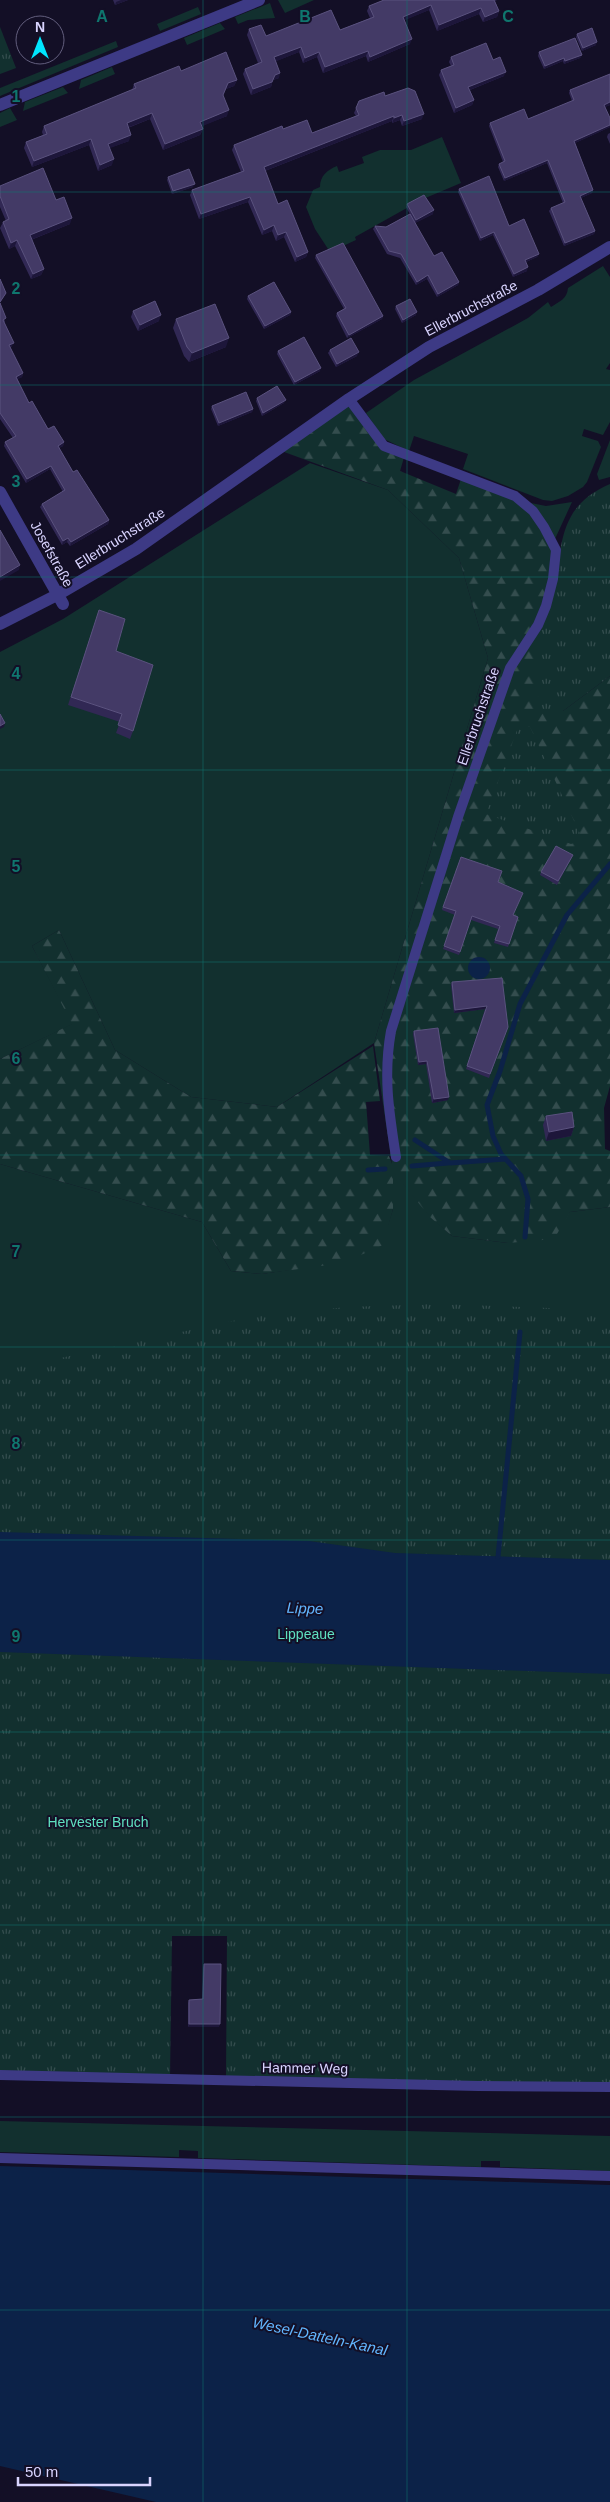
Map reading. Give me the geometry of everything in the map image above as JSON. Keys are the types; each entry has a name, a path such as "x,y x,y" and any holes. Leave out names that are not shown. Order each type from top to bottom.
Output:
{"street":[{"path":"0,105 258,0"},
{"name":"Ellerbruchstraße","path":"0,624 60,599 136,549 349,399 429,347 538,290 610,247"},
{"name":"Josefstraße","path":"0,492 60,599"}],"lane":[{"name":"Ellerbruchstraße","path":"349,399 384,446 515,496 533,511 556,550 553,579 546,606 538,625 510,668 458,817 391,1031 386,1059 388,1099 396,1157"},
{"name":"Hammer Weg","path":"0,2075 468,2086 610,2087"},
{"path":"0,2158 610,2176"}],"green space":[{"path":"278,0 314,0 285,13"},
{"path":"270,3 275,18 248,20 238,24 235,17"},
{"path":"198,7 201,14 160,31 157,24"},
{"path":"220,23 225,29 187,45 184,38"},
{"path":"0,27 16,68 0,74"},
{"path":"116,41 118,47 0,96 0,88 57,65 65,65 65,62"},
{"path":"112,67 115,74 79,89 81,80"},
{"path":"63,87 68,93 23,111 25,102"},
{"path":"10,108 17,120 0,127 0,113"},
{"path":"442,137 461,183 423,199 355,237 356,240 330,252 315,229 306,207 313,190 320,187 321,180 325,174 337,166 339,172 364,163 362,157 380,150 411,150"},
{"path":"603,266 610,277 610,363 606,369 610,370 610,422 603,435 584,429 582,436 598,441 601,447 587,482 583,487 568,496 552,501 543,500 463,469 468,454 414,436 409,451 384,439 366,413 414,380 528,318 548,302 551,307 565,297 568,288"},
{"path":"349,399 384,446 405,454 400,471 456,494 462,476 492,486 533,511 556,550 538,632 538,641 563,711 610,676 610,1086 604,1108 605,1149 610,1151 610,1207 570,1212 554,1239 508,1243 452,1236 430,1217 393,1172 393,1209 383,1245 343,1263 262,1274 231,1271 202,1222 0,1164 0,1059 72,1024 32,946 59,930 115,1050 191,1097 277,1107 373,1046 380,1101 366,1102 370,1155 389,1156 392,1164 374,1043 488,658 459,558 388,490 276,449"},
{"path":"610,440 610,477 599,480 597,474"},
{"path":"310,463 388,490 459,558 488,658 374,1043 277,1107 191,1097 115,1050 59,930 32,946 73,1024 0,1059 0,652 63,619"},
{"path":"610,484 610,676 563,711 552,713 541,710 536,678 538,633 552,601 565,530 580,504 592,493"},
{"path":"572,502 555,539 531,503 546,506"},
{"path":"519,725 530,727 583,840 571,844 486,814"},
{"path":"0,1164 202,1222 231,1271 262,1274 295,1269 388,1225 393,1209 393,1171 430,1216 452,1236 508,1243 570,1212 610,1207 610,1557 0,1434"},
{"name":"Lippeaue","path":"438,1304 549,1308 610,1315 610,2091 226,2079 227,1936 172,1936 170,2078 0,2072 0,1371 251,1317 347,1307"},
{"path":"0,2121 610,2136 610,2171 500,2167 500,2161 481,2161 481,2167 198,2158 198,2151 179,2150 179,2157 0,2152"}],"water":[{"path":"479,957 487,960 490,968 487,976 479,979 471,976 468,968 471,960"},
{"name":"Lippe","path":"0,1532 309,1541 395,1553 610,1560 610,1674 0,1652"},
{"name":"Wesel-Datteln-Kanal","path":"0,2166 610,2185 610,2502 156,2502 0,2466"}],"building":[{"path":"384,0 494,0 499,11 485,17 481,8 439,25 431,5 403,17 412,39 370,57 368,51 325,67 319,52 305,58 301,47 274,57 280,73 275,75 272,82 253,89 245,69 262,62 249,29 261,25 266,36 331,10 340,30 374,17 369,6"},
{"path":"592,28 597,42 583,48 577,34"},
{"path":"575,38 582,55 565,61 564,58 545,66 539,52"},
{"path":"486,43 493,60 500,57 506,72 468,87 474,100 456,108 441,70 454,65 451,57"},
{"path":"226,52 237,80 228,83 223,95 229,110 200,122 203,129 165,144 152,113 127,123 131,135 108,144 114,159 100,165 91,139 34,161 26,142 47,134 44,126 136,88 134,84 179,66 181,71"},
{"path":"610,74 610,102 604,105 610,118 610,125 574,141 593,190 580,196 595,231 565,243 551,208 565,202 548,160 505,178 499,164 505,161 490,123 524,109 528,119 574,100 570,90"},
{"path":"408,88 415,91 424,114 404,121 402,115 394,118 394,116 264,167 278,204 287,200 308,252 297,257 286,232 278,235 274,225 264,230 250,197 201,214 192,190 244,171 234,145 282,126 283,129 307,120 312,133 359,115 356,108 359,101 384,92 385,96"},
{"path":"43,168 56,200 64,197 72,218 30,235 44,269 33,274 17,240 11,243 3,222 9,219 0,196 0,186"},
{"path":"189,169 195,184 173,191 168,177"},
{"path":"489,176 509,226 524,219 539,254 525,260 528,267 514,274 494,232 481,238 459,189"},
{"path":"424,195 434,210 416,220 407,204"},
{"path":"410,214 434,256 442,252 459,282 438,294 428,275 417,282 401,254 389,251 375,226 386,227"},
{"path":"343,243 383,316 349,335 337,313 346,308 316,255"},
{"path":"0,279 6,293 0,302"},
{"path":"274,282 291,312 265,326 248,296"},
{"path":"410,299 417,312 403,320 396,306"},
{"path":"155,301 161,315 140,325 133,311"},
{"path":"0,303 6,318 3,320 14,343 9,345 23,373 16,377 29,403 32,401 48,429 54,426 64,442 58,446 73,472 77,470 109,520 71,542 68,538 63,541 42,504 65,490 51,466 27,479 5,442 16,436 0,413"},
{"path":"215,304 229,338 192,353 187,347 176,319"},
{"path":"304,337 321,368 295,382 278,351"},
{"path":"351,338 359,352 337,364 330,350"},
{"path":"277,386 286,400 263,413 257,398"},
{"path":"246,392 253,409 219,423 212,406"},
{"path":"0,530 20,565 0,577"},
{"path":"99,610 125,619 116,651 153,665 133,731 118,725 122,714 71,697"},
{"path":"0,714 5,723 0,726"},
{"path":"556,846 573,855 558,881 541,872"},
{"path":"461,857 502,871 498,882 523,893 513,915 518,917 509,944 495,940 500,926 472,916 460,952 444,946 456,911 443,907"},
{"path":"502,978 508,1027 490,1074 467,1066 487,1006 455,1010 452,982"},
{"path":"438,1028 449,1097 434,1099 427,1061 419,1062 414,1031"},
{"path":"572,1112 574,1127 549,1132 546,1116"},
{"path":"204,1964 221,1964 220,2024 189,2024 189,2000 203,1999"}],"waterway":[{"path":"525,1237 528,1199 521,1176 501,1154 493,1136 487,1105 500,1071 520,1004 567,915 610,864"},
{"path":"415,1140 450,1163 505,1159"},
{"path":"412,1166 448,1163"},
{"path":"368,1170 385,1169"},
{"path":"498,1557 520,1332"}],"park label":[{"name":"Hervester Bruch","path":"98,1822"}]}
